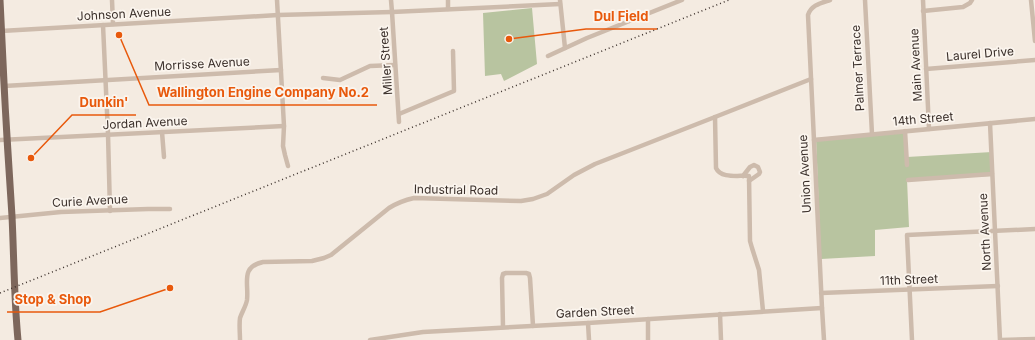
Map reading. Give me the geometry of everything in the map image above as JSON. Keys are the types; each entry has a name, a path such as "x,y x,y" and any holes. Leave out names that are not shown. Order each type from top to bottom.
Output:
{"main road":[{"path":"0,0 4,86 3,140 12,217 15,309 18,340"}],"street":[{"path":"112,0 113,24"},
{"path":"277,0 284,126 283,146 284,155 288,166"},
{"name":"Miller Street","path":"391,0 400,122"},
{"path":"448,0 448,9"},
{"path":"503,0 503,7"},
{"path":"548,56 564,48 682,0"},
{"name":"Union Avenue","path":"824,340 808,15 814,6 830,0"},
{"name":"Palmer Terrace","path":"865,0 872,134"},
{"name":"Main Avenue","path":"923,0 929,129"},
{"path":"923,11 963,7 967,6 972,0"},
{"path":"1031,0 1035,42"},
{"path":"560,2 564,48"},
{"name":"Johnson Avenue","path":"2,31 278,15 503,7 560,2"},
{"path":"103,25 110,211"},
{"path":"399,114 454,92 452,51"},
{"name":"Laurel Drive","path":"926,69 1035,60"},
{"path":"324,78 340,80 370,66 396,65"},
{"name":"Morrisse Avenue","path":"4,86 281,70"},
{"name":"Industrial Road","path":"240,340 240,319 246,302 247,276 251,268 259,263 312,262 324,258 331,255 389,208 399,202 414,198 521,201 533,199 547,194 574,175 595,164 811,79"},
{"path":"715,117 716,168 720,173 725,175 749,176 750,241 759,270 763,311"},
{"name":"14th Street","path":"814,140 1035,119"},
{"name":"North Avenue","path":"990,123 1001,340"},
{"name":"Jordan Avenue","path":"3,140 284,126"},
{"path":"905,131 907,165"},
{"path":"162,132 164,157"},
{"path":"743,176 752,166 754,165 758,167 760,172 759,174 749,181"},
{"path":"908,180 992,174"},
{"name":"Curie Avenue","path":"0,218 61,212 170,209"},
{"path":"912,340 907,235 1035,229"},
{"path":"503,327 502,278 506,273 529,274 533,326"},
{"name":"11th Street","path":"821,293 998,286"},
{"name":"Garden Street","path":"370,340 424,332 822,308"},
{"path":"720,314 721,340"},
{"path":"648,319 648,340"},
{"path":"588,323 589,340"},
{"path":"1001,340 1035,338"}],"green space":[{"path":"532,8 537,64 504,81 501,74 485,76 483,13"},
{"path":"907,131 907,157 992,152 993,176 907,179 909,227 875,230 875,256 821,259 816,138"}],"railway":[{"path":"0,293 729,0"}],"place":[{"name":"Wallington Engine Company No.2","path":"119,35"},
{"name":"Dul Field","path":"509,39"},
{"name":"Dunkin'","path":"31,158"},
{"name":"Stop & Shop","path":"170,288"}]}
